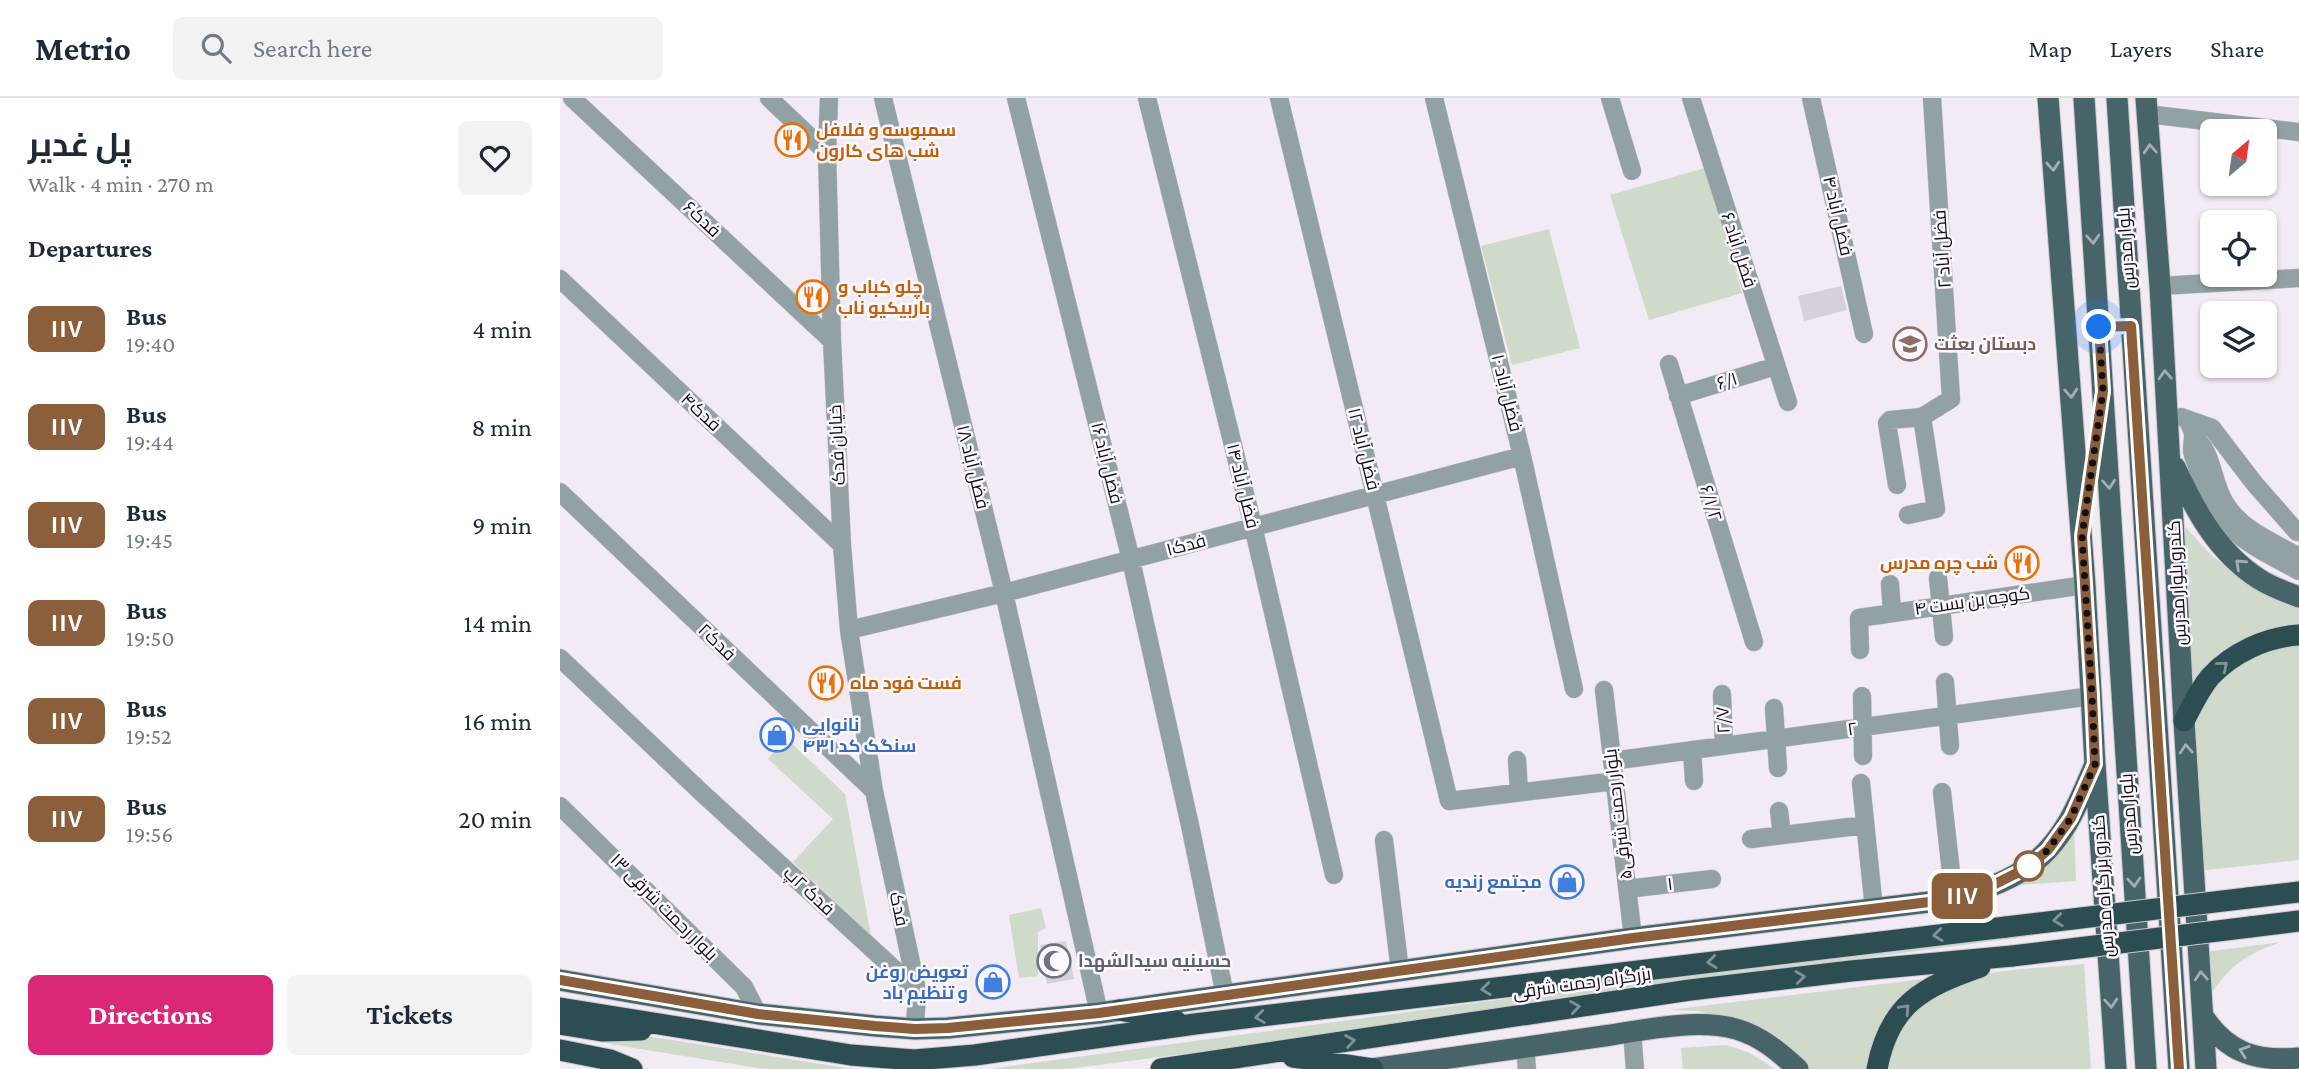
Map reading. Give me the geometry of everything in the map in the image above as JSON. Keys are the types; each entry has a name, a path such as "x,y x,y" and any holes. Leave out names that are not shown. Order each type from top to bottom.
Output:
{"highway":[{"path":"2184,721 2210,677 2236,656 2275,638 2299,635"},
{"name":"بزرگراه رحمت شرقی","path":"560,1008 851,1055 914,1060 987,1054 1195,1024 2297,891"},
{"path":"1877,1069 1889,1030 1902,1010 1920,993 1941,981 2011,956 2299,921"},
{"name":"بزرگراه رحمت شرقی","path":"1161,1069 1690,990 2011,956"},
{"path":"1109,1012 1195,1024"},
{"path":"560,1024 601,1031 681,1028"},
{"path":"560,1050 610,1060 632,1069"},
{"path":"1270,1053 1372,1069"}],"main road":[{"path":"2048,98 2082,536"},
{"name":"بلوار مدرس","path":"2084,98 2146,1069"},
{"name":"بلوار مدرس","path":"2117,98 2179,1069"},
{"name":"کندرو بلوار مدرس","path":"2147,106 2160,286 2177,416 2169,455 2206,1069"},
{"path":"2099,327 2131,326"},
{"path":"2082,536 2103,391"},
{"path":"2169,455 2197,514 2218,541 2243,568 2261,581 2299,597"},
{"name":"کندرو بزرگراه مدرس","path":"2082,536 2116,1069"},
{"path":"560,980 758,1014 915,1029 1109,1012 1633,938 1954,899 2013,875 2028,867 2048,850 2071,818 2095,764"},
{"path":"2203,1016 2214,1034 2229,1046 2248,1054 2281,1059 2299,1058"},
{"path":"1372,1069 1414,1066 1525,1047 1696,1025 1734,1028 1762,1039 1798,1069"}],"street":[{"name":"فدک۶","path":"572,98 832,341"},
{"path":"769,98 827,153"},
{"name":"خیابان فدک","path":"829,98 827,153 832,341 842,545 849,630 874,791"},
{"name":"فضل آباد ۱۸","path":"883,98 1004,593 1059,838 1109,1012"},
{"name":"فضل آباد ۱۶","path":"1016,98 1130,560 1225,995"},
{"name":"فضل آباد ۱۴","path":"1147,98 1253,526 1334,875"},
{"name":"فضل آباد ۱۲","path":"1279,98 1449,801 1519,792"},
{"name":"فضل آباد ۱۰","path":"1434,98 1522,456 1574,689"},
{"path":"1610,98 1632,171"},
{"name":"فضل آباد ۶","path":"1691,98 1788,402"},
{"name":"فضل آباد ۴","path":"1811,98 1864,334"},
{"name":"فضل آباد ۲","path":"1922,417 1951,399 1932,98"},
{"path":"2147,106 2299,132"},
{"path":"2160,286 2299,278"},
{"name":"فدک۴","path":"560,279 842,545"},
{"name":"۶/۱/۲","path":"1669,364 1754,642"},
{"name":"۶/۱","path":"1678,396 1776,366"},
{"path":"2177,416 2203,444 2220,494 2233,514 2245,526 2299,557"},
{"path":"2177,416 2212,428 2254,483 2297,532"},
{"path":"1897,485 1887,423 1890,420 1922,417 1936,509 1908,516"},
{"path":"2193,436 2191,451 2208,496 2224,523 2245,542 2299,571"},
{"name":"فدک۱","path":"849,630 1004,593 1522,456"},
{"name":"فدک۲","path":"560,492 874,791"},
{"path":"1938,578 1944,637"},
{"path":"1890,584 1892,613"},
{"name":"کوچه بن بست ۴","path":"1860,650 1859,618 2085,585"},
{"name":"فدک ۲پ","path":"560,657 701,792 916,990"},
{"path":"1945,682 1950,746"},
{"name":"۵بلوار رحمت شرقی","path":"1604,690 1633,938"},
{"name":"۲/۷","path":"1721,694 1724,746"},
{"path":"1862,696 1863,756"},
{"name":"۲","path":"1612,761 2092,696"},
{"path":"1774,708 1778,768"},
{"path":"1692,750 1694,781"},
{"path":"1517,760 1519,792 1615,781"},
{"path":"1861,783 1874,909"},
{"name":"فدک","path":"874,791 916,990 915,1029"},
{"path":"1942,792 1954,899"},
{"name":"بلوار رحمت شرقی ۱۳","path":"560,806 744,987 758,1014"},
{"path":"1779,811 1782,835"},
{"path":"1751,839 1865,825"},
{"path":"1384,840 1400,971"},
{"name":"۱","path":"1627,889 1712,879"},
{"path":"1632,1032 1635,1069"},
{"path":"1525,1047 1527,1069"}],"green space":[{"path":"1705,168 1742,293 1649,320 1610,195"},
{"path":"1549,229 1580,348 1512,365 1481,246"},
{"path":"2178,519 2212,556 2240,576 2299,604 2299,629 2259,633 2220,652 2188,689"},
{"path":"2299,645 2299,860 2197,871 2195,721 2213,689 2235,667 2263,653"},
{"path":"786,738 845,794 871,936 793,862 833,819 768,759"},
{"path":"2074,825 2076,881 2007,886 2032,874 2054,857"},
{"path":"1041,908 1046,928 1038,932 1038,976 1019,978 1009,915"},
{"path":"2032,930 2032,936 1765,971 1353,1032 1067,1069 989,1069 1784,961"},
{"path":"2281,942 2240,962 2224,976 2209,997 2205,952"},
{"path":"2084,964 2091,1069 1886,1069 1896,1037 1905,1022 1926,1002 1952,987 1992,973"},
{"path":"1932,978 1869,1069 1808,1069 1736,1020 1697,1011 1668,1010"},
{"path":"560,1022 852,1069 764,1069 560,1033"},
{"path":"1726,1045 1748,1052 1775,1069 1683,1069 1681,1048"}],"building":[{"path":"1841,286 1847,310 1804,321 1798,296"},
{"name":"حسینیه سیدالشهدا","path":"1066,941 1074,979 1047,984 1040,945"}],"bus line":[{"name":"۱۱۷","path":"560,980 758,1014 915,1029 948,1028 1099,1013 1633,938 1954,899 1993,885 2028,867 2048,850 2071,818 2095,764 2082,536 2103,391 2099,327 2131,326 2179,1069"}],"place":[{"name":"سمبوسه و فلافل شب های کارون","path":"792,140"},
{"name":"چلو کباب و باربیکیو ناب","path":"813,297"},
{"name":"دبستان بعثت","path":"1910,344"},
{"name":"شب چره مدرس","path":"2022,563"},
{"name":"فست فود ماه","path":"826,683"},
{"name":"نانوایی سنگک کد ۴۳۱","path":"777,735"},
{"name":"مجتمع زندیه","path":"1567,882"},
{"name":"حسینیه سیدالشهدا","path":"1054,961"},
{"name":"تعویض روغن و تنظیم باد","path":"993,982"}],"route":[{"path":"2029,866 2048,850 2071,818 2095,764 2082,536 2103,391 2099,327"}]}
